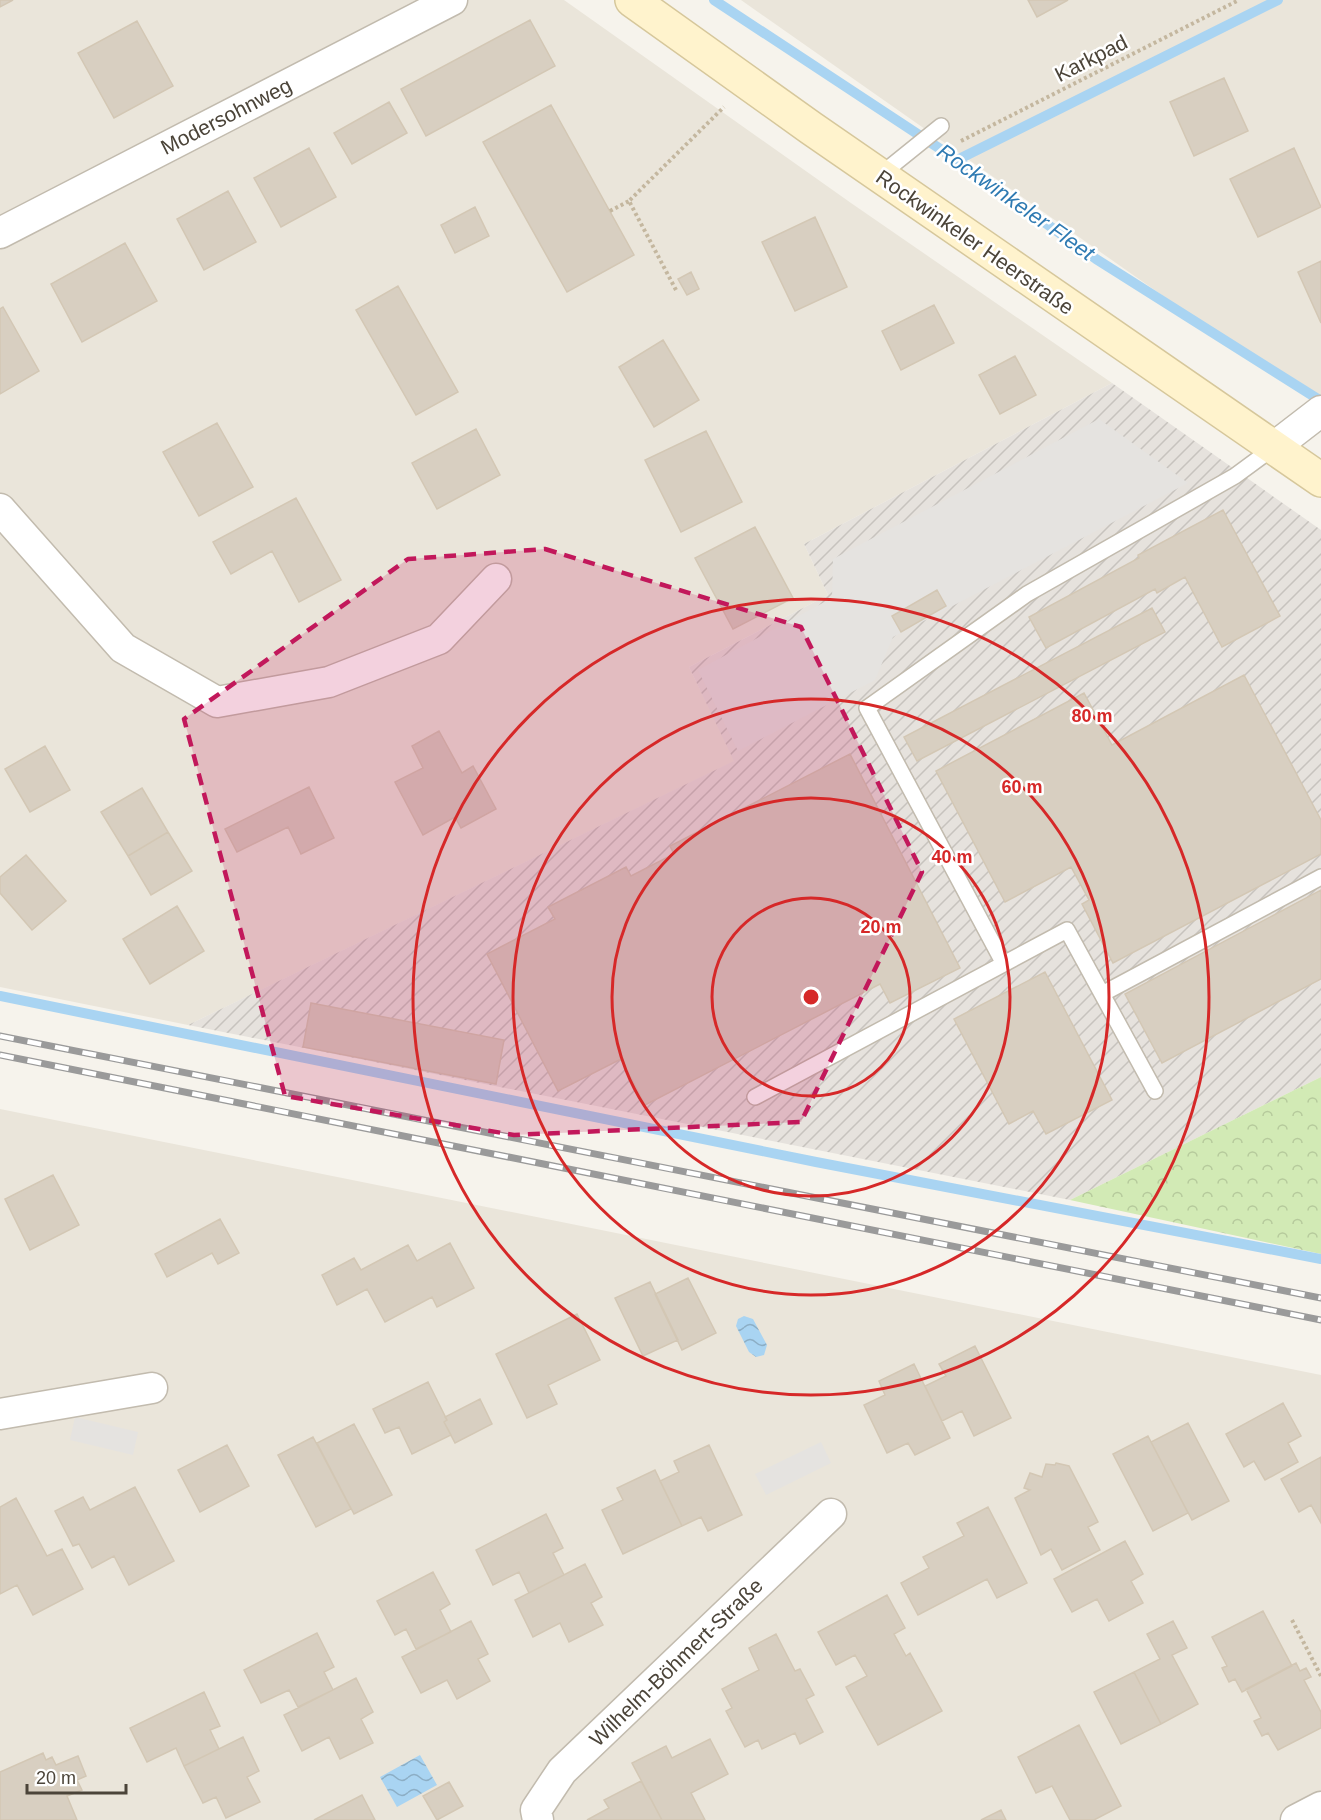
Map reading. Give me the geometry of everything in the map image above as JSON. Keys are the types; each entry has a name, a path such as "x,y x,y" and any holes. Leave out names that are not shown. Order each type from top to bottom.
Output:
{"main road":[{"name":"Rockwinkeler Heerstraße","path":"632,0 879,176 1321,480"}],"street":[{"name":"Modersohnweg","path":"0,232 452,0"},
{"path":"1273,448 1313,417"},
{"path":"0,509 123,648 217,702 329,682 439,639 496,579"},
{"path":"0,1414 152,1388"},
{"name":"Wilhelm-Böhmert-Straße","path":"538,1820 536,1810 562,1771 831,1514"},
{"path":"1296,1820 1321,1807"}],"lane":[{"path":"879,176 940,126"},
{"path":"1004,964 867,708 1027,594 1235,476 1273,448"},
{"path":"1102,994 1321,878"},
{"path":"755,1097 1067,930 1155,1091"}],"path":[{"name":"Karkpad","path":"957,142 1239,0"},
{"path":"610,211 629,201 748,84"},
{"path":"629,201 676,290"},
{"path":"1292,1620 1321,1676"}],"highlighted area":[{"path":"545,549 801,627 922,872 801,1122 514,1135 285,1096 184,719 408,559"}],"shaded area":[{"path":"0,0 564,0 851,203 1112,383 804,544 828,595 689,667 735,761 188,1025 0,987"},
{"path":"741,0 1321,0 1321,406 1146,284"},
{"path":"1112,383 1321,530 1321,1077 1070,1200 188,1025 734,761 689,667 828,595 804,544"},
{"path":"1099,419 1188,483 893,637 875,680 738,751 698,670 832,598 833,559"},
{"path":"0,1109 1321,1375 1321,1820 0,1820"},
{"path":"75,1417 138,1432 133,1455 70,1440"},
{"path":"821,1442 831,1463 766,1495 755,1474"}],"green space":[{"path":"1321,1077 1321,1254 1070,1200"}],"water":[{"path":"744,1316 753,1319 767,1345 764,1355 756,1357 749,1352 736,1326 738,1319"},
{"path":"420,1755 437,1785 397,1807 380,1777"}],"building":[{"path":"0,0 13,0 0,7"},
{"path":"1028,0 1068,0 1037,17"},
{"path":"530,20 555,66 426,136 401,89"},
{"path":"137,21 173,86 114,118 78,53"},
{"path":"1224,78 1248,131 1194,156 1170,102"},
{"path":"389,102 407,133 352,164 334,133"},
{"path":"551,105 634,255 567,292 483,142"},
{"path":"309,148 336,197 281,227 254,178"},
{"path":"1294,148 1321,207 1258,237 1230,179"},
{"path":"228,191 256,242 204,270 177,219"},
{"path":"475,207 489,236 455,253 441,225"},
{"path":"815,217 847,287 795,311 762,242"},
{"path":"125,243 157,301 82,342 51,284"},
{"path":"1321,261 1321,323 1298,272"},
{"path":"691,272 699,289 687,295 678,279"},
{"path":"398,286 458,392 416,415 356,310"},
{"path":"934,305 954,343 901,370 882,331"},
{"path":"3,307 39,371 0,394 0,309"},
{"path":"663,340 699,400 654,427 619,367"},
{"path":"1015,356 1036,395 1000,414 979,375"},
{"path":"217,423 253,487 199,516 163,452"},
{"path":"476,429 500,475 437,509 412,463"},
{"path":"706,431 742,502 681,532 645,460"},
{"path":"296,498 341,580 299,602 272,551 231,574 213,542"},
{"path":"1223,510 1280,616 1222,647 1185,577 1157,593 1155,589 1046,648 1029,617"},
{"path":"755,527 793,598 733,629 695,558"},
{"path":"937,590 946,606 901,632 892,616"},
{"path":"1152,608 1165,632 917,761 904,737"},
{"path":"1244,675 1321,820 1321,854 1113,963 1082,904 1089,900 1071,867 1005,902 936,771 1084,693 1112,745"},
{"path":"439,731 462,773 473,766 496,809 461,828 455,817 423,835 395,782 423,768 412,746"},
{"path":"45,746 70,790 30,812 5,769"},
{"path":"850,754 960,968 890,1003 880,984 645,1105 621,1059 558,1091 487,954 555,919 548,907 626,867 631,876 674,854 670,846"},
{"path":"309,787 334,838 301,854 288,827 237,852 225,829"},
{"path":"142,788 168,832 128,856 101,812"},
{"path":"168,832 192,871 151,895 128,856"},
{"path":"26,855 66,901 32,930 0,893 0,877"},
{"path":"1321,890 1321,979 1162,1063 1125,994"},
{"path":"177,906 204,951 150,984 123,939"},
{"path":"1045,972 1112,1100 1046,1134 1033,1111 1009,1124 954,1019"},
{"path":"311,1003 504,1040 496,1084 303,1047"},
{"path":"53,1175 79,1225 30,1250 5,1199"},
{"path":"220,1219 239,1253 218,1264 212,1253 167,1277 155,1254"},
{"path":"450,1243 474,1288 437,1307 432,1297 385,1322 367,1289 337,1305 322,1275 354,1258 361,1270 408,1245 417,1261"},
{"path":"688,1278 716,1333 682,1350 655,1294"},
{"path":"650,1282 678,1340 643,1356 615,1298"},
{"path":"577,1314 600,1360 548,1385 557,1404 527,1418 496,1354"},
{"path":"975,1346 1011,1418 974,1436 962,1411 942,1421 925,1386 946,1376 939,1364"},
{"path":"914,1364 950,1438 915,1455 908,1443 887,1453 864,1405 885,1395 879,1381"},
{"path":"428,1382 447,1420 444,1422 451,1435 412,1454 399,1427 385,1433 373,1409"},
{"path":"480,1399 492,1424 455,1443 444,1422 447,1420 445,1417"},
{"path":"1283,1403 1301,1436 1288,1443 1298,1462 1265,1480 1254,1461 1244,1467 1226,1434"},
{"path":"1188,1423 1229,1501 1192,1520 1151,1442"},
{"path":"354,1424 392,1495 354,1514 317,1443"},
{"path":"1148,1436 1188,1513 1153,1531 1113,1454"},
{"path":"313,1437 351,1509 316,1527 278,1455"},
{"path":"227,1445 249,1486 200,1512 178,1470"},
{"path":"709,1445 742,1515 708,1531 701,1517 682,1526 660,1481 679,1472 674,1461"},
{"path":"1321,1457 1321,1523 1311,1505 1299,1512 1281,1479"},
{"path":"1056,1463 1069,1466 1098,1522 1088,1527 1100,1550 1062,1570 1051,1549 1041,1555 1015,1498 1030,1490 1024,1488 1030,1473 1042,1477 1046,1464 1055,1465"},
{"path":"655,1470 682,1526 623,1554 602,1510 623,1500 617,1488"},
{"path":"135,1487 174,1561 129,1585 114,1556 92,1568 79,1544 73,1546 55,1511 83,1497 90,1510"},
{"path":"16,1498 47,1556 62,1549 83,1589 33,1615 17,1585 0,1594 0,1507"},
{"path":"988,1507 1027,1583 997,1598 987,1579 918,1615 901,1583 929,1568 923,1557 964,1536 957,1523"},
{"path":"546,1514 563,1548 553,1553 564,1575 529,1593 519,1572 493,1585 476,1550"},
{"path":"1125,1541 1143,1574 1131,1581 1143,1603 1109,1621 1097,1599 1072,1612 1054,1579"},
{"path":"585,1564 602,1597 591,1603 603,1625 569,1642 560,1623 533,1637 515,1600"},
{"path":"433,1572 450,1604 440,1610 451,1632 416,1649 406,1629 395,1635 377,1601"},
{"path":"887,1595 905,1628 894,1634 906,1656 910,1653 942,1711 878,1745 846,1687 867,1676 855,1655 836,1665 818,1632"},
{"path":"1263,1611 1292,1666 1242,1692 1235,1679 1229,1682 1222,1668 1227,1666 1212,1637"},
{"path":"471,1621 488,1654 478,1659 490,1681 457,1699 447,1680 421,1693 402,1657"},
{"path":"1173,1621 1187,1648 1172,1655 1198,1704 1161,1724 1134,1672 1160,1659 1147,1634"},
{"path":"317,1633 334,1667 324,1672 333,1690 298,1707 289,1690 261,1703 244,1670"},
{"path":"776,1634 795,1671 800,1669 814,1695 806,1699 823,1732 800,1744 795,1733 762,1749 758,1740 745,1747 726,1711 732,1708 722,1689 759,1670 749,1648"},
{"path":"1296,1663 1300,1671 1306,1668 1311,1677 1304,1680 1321,1712 1321,1728 1278,1750 1268,1733 1262,1736 1254,1721 1261,1718 1246,1689"},
{"path":"1134,1672 1161,1724 1121,1744 1094,1692"},
{"path":"356,1678 373,1712 361,1719 373,1743 340,1759 329,1737 302,1751 284,1715"},
{"path":"204,1692 220,1726 210,1730 219,1749 184,1766 176,1748 147,1762 130,1728"},
{"path":"1079,1725 1121,1806 1094,1820 1070,1820 1052,1786 1036,1793 1018,1757"},
{"path":"243,1737 259,1771 247,1777 260,1802 226,1818 216,1797 203,1803 184,1766"},
{"path":"710,1739 728,1774 691,1793 705,1820 662,1820 632,1763 666,1746 672,1758"},
{"path":"43,1753 46,1760 52,1757 56,1765 78,1756 86,1776 77,1780 82,1790 67,1796 77,1820 0,1820 0,1772"},
{"path":"641,1781 662,1820 587,1820 609,1808 604,1800"},
{"path":"449,1782 463,1806 437,1820 423,1796"},
{"path":"362,1795 375,1820 314,1820"},
{"path":"1001,1810 1006,1820 981,1820"}],"waterway":[{"name":"Rockwinkeler Fleet","path":"714,0 957,160 1096,259 1321,401"},
{"path":"957,160 1278,0"},
{"path":"0,996 816,1162 1321,1259"}],"railway":[{"path":"0,1036 1321,1298"},
{"path":"0,1055 1321,1320"}]}
